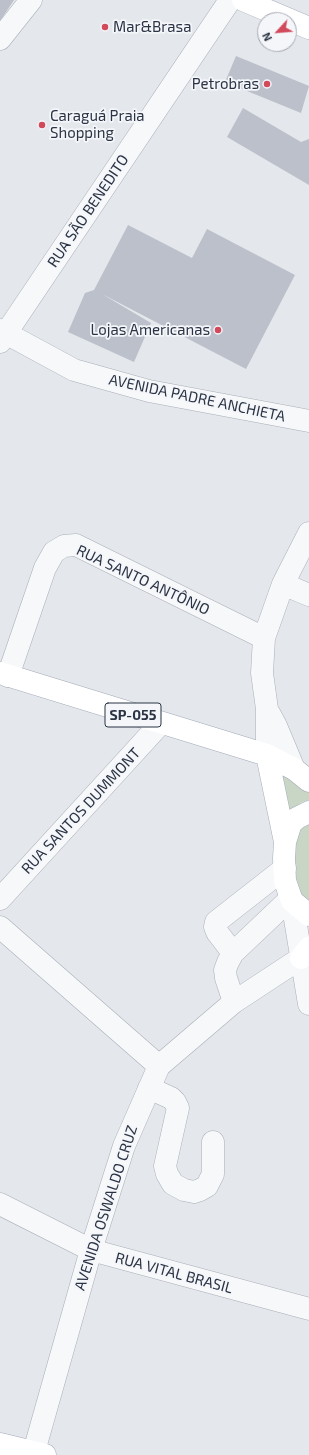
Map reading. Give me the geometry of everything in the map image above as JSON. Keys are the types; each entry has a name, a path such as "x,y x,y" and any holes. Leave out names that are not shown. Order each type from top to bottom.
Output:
{"main road":[{"path":"243,0 309,28"},
{"name":"SP-055","path":"4,674 267,755 301,775"},
{"path":"267,755 285,842 284,868 286,881 291,900 309,915"},
{"path":"285,842 291,823 309,812"},
{"path":"0,1444 37,1454"}],"street":[{"path":"0,40 30,0"},
{"name":"RUA SÃO BENEDITO","path":"2,336 230,0"},
{"name":"AVENIDA PADRE ANCHIETA","path":"2,336 74,370 149,391 309,421"},
{"path":"267,755 267,709 262,673 264,638 283,584 309,533"},
{"name":"RUA SANTO ANTÔNIO","path":"4,674 45,568 54,552 64,546 76,545 264,638"},
{"path":"283,584 309,595"},
{"path":"267,709 301,775"},
{"name":"RUA SANTOS DUMMONT","path":"0,898 161,723"},
{"path":"233,953 217,932 215,927 216,922 284,868"},
{"path":"234,1002 226,978 225,970 233,953 291,900 305,953 309,1004"},
{"path":"0,927 159,1066"},
{"name":"AVENIDA OSWALDO CRUZ","path":"37,1454 91,1250 124,1146 159,1066 234,1002 305,953"},
{"path":"149,1088 171,1098 178,1108 165,1166 167,1174 173,1184 184,1190 194,1192 207,1186 213,1174 213,1142"},
{"name":"RUA VITAL BRASIL","path":"0,1204 91,1250 309,1309"}],"green space":[{"path":"276,765 309,789 309,800 302,802 292,809 284,818"},
{"path":"309,819 309,906 299,895 294,873 296,828"}],"building":[{"path":"0,0 14,0 0,21"},
{"name":"Petrobras","path":"236,56 309,86 301,113 225,82"},
{"path":"243,108 301,142 309,139 309,185 227,137"},
{"name":"Lojas Americanas","path":"128,225 192,258 207,229 295,275 246,369 102,294 151,323 134,362 68,332 85,293 94,290"}],"place":[{"name":"Mar&Brasa","path":"105,27"},
{"name":"Petrobras","path":"267,84"},
{"name":"Caraguá Praia Shopping","path":"42,125"},
{"name":"Lojas Americanas","path":"218,330"}]}
